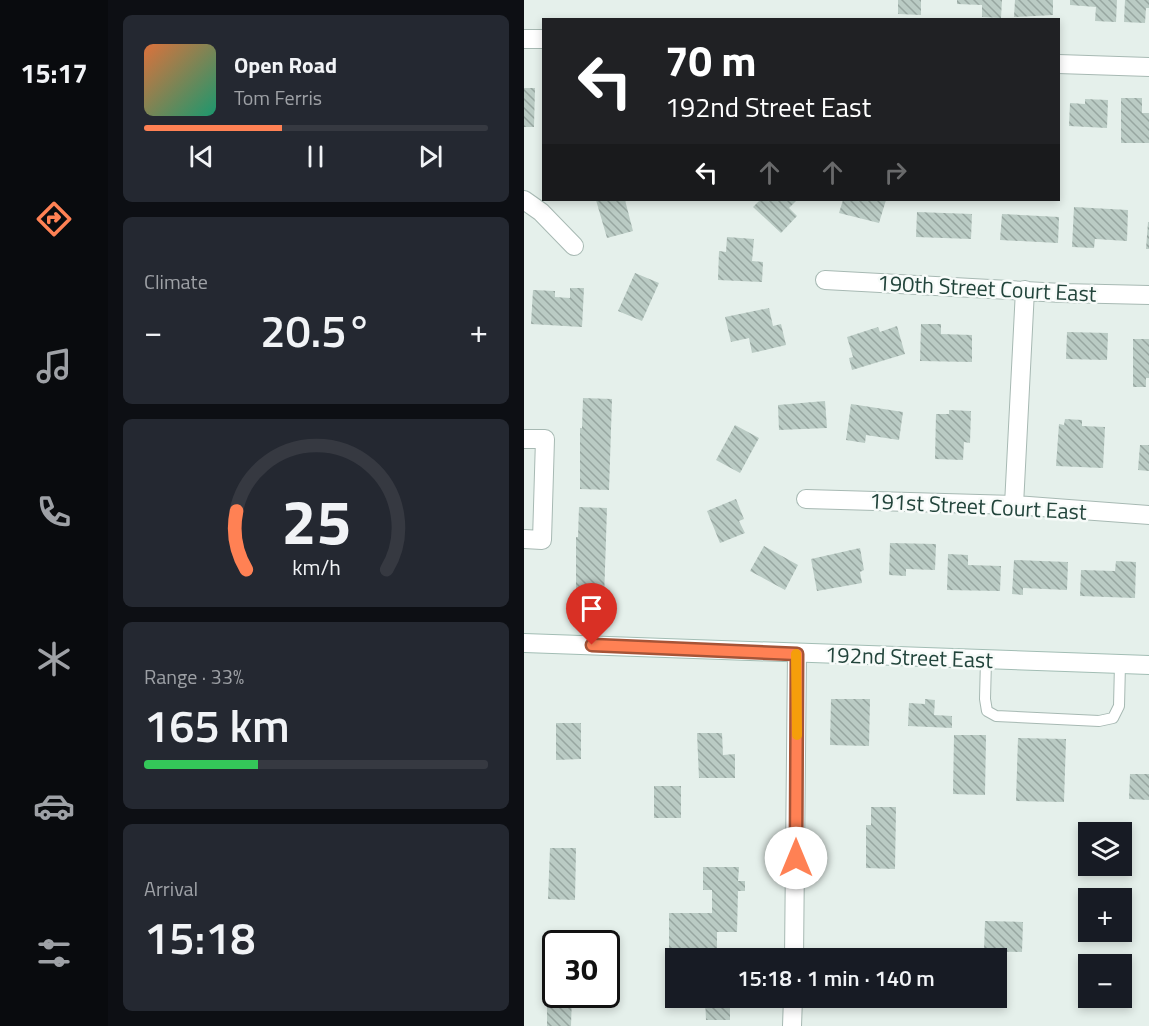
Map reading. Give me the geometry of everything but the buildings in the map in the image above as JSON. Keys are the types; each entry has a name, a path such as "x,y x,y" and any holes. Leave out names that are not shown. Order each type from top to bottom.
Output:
{"street":[{"path":"524,39 542,39"},
{"path":"1060,64 1150,67"},
{"path":"524,200 541,212 574,246"},
{"name":"190th Street Court East","path":"825,279 1150,295"},
{"path":"1014,505 1025,290"},
{"path":"524,439 545,439 542,540 524,539"},
{"name":"191st Street Court East","path":"806,499 1014,505 1150,515"},
{"name":"192nd Street East","path":"524,643 1150,665"},
{"path":"794,948 797,654"},
{"path":"792,1026 793,1008"}],"lane":[{"path":"986,660 984,699 987,711 996,716 1099,721 1113,718 1119,706 1120,664"}],"slow traffic":[{"path":"796,654 797,735"}],"route":[{"path":"592,645 797,654 796,858"}]}
